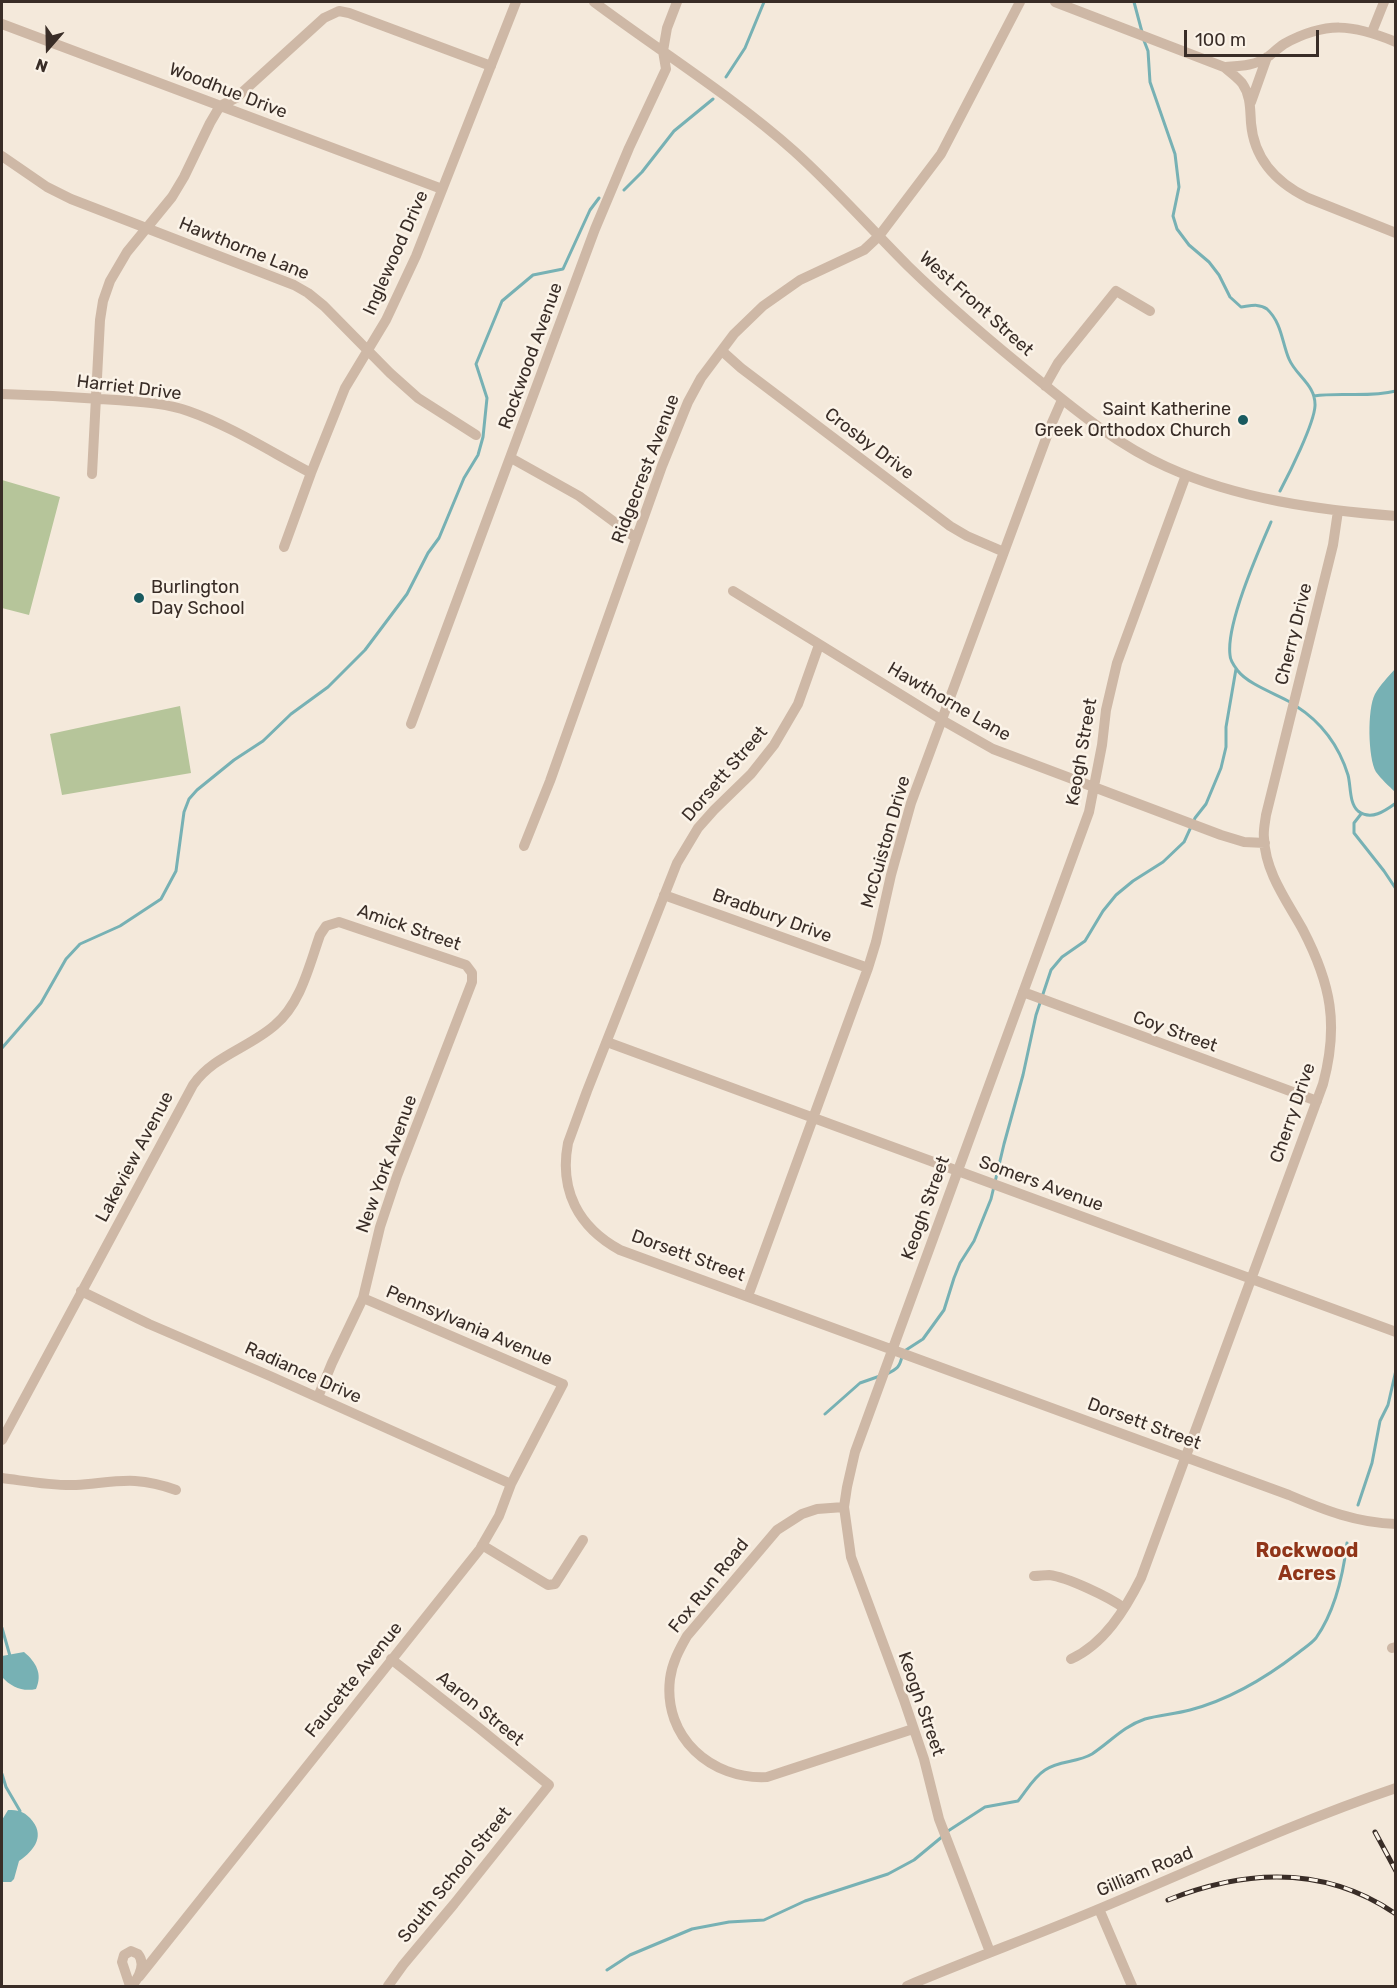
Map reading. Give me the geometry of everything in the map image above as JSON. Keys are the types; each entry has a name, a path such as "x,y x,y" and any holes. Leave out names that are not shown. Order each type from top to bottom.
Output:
{"street":[{"name":"Inglewood Drive","path":"284,547 345,388 402,288 516,2"},
{"name":"West Front Street","path":"594,2 731,100 784,142 947,303 1062,400 1125,445 1185,475 1231,489 1338,511 1395,516"},
{"name":"Rockwood Avenue","path":"411,724 512,458 595,229 628,148 666,69 663,51 667,28 677,2"},
{"name":"Ridgecrest Avenue","path":"524,846 550,781 665,457 688,402 701,378 748,319 782,291 800,280 855,256 879,236 942,154 1020,2"},
{"path":"1055,2 1224,67 1241,83 1251,102 1254,140 1263,161 1272,174 1294,191 1308,198 1395,233"},
{"path":"1372,32 1384,2"},
{"path":"92,474 103,301 118,265 172,197 184,177 220,106 236,98 324,18 339,11 490,66"},
{"name":"Woodhue Drive","path":"2,24 442,189"},
{"path":"1224,67 1248,66 1267,57 1281,46 1319,30 1351,27 1372,32 1395,42"},
{"path":"1251,102 1267,57"},
{"name":"Hawthorne Lane","path":"2,156 40,183 71,199 294,285 324,306 418,398 476,435"},
{"path":"1045,386 1058,363 1116,291 1150,311"},
{"name":"Crosby Drive","path":"722,351 741,368 950,526 1004,552"},
{"name":"Harriet Drive","path":"2,394 158,404 189,411 311,473"},
{"name":"McCuiston Drive","path":"748,1296 868,968 901,835 1062,400"},
{"path":"512,458 579,496 636,538"},
{"name":"Keogh Street","path":"990,1952 939,1819 924,1759 856,1573 844,1507 855,1452 1089,812 1095,787 1106,710 1117,663 1185,475"},
{"name":"Cherry Drive","path":"1071,1659 1100,1640 1124,1608 1141,1578 1187,1458 1329,1065 1333,1034 1326,990 1319,965 1268,863 1264,843 1268,806 1330,556 1338,511"},
{"name":"Hawthorne Lane","path":"733,591 993,749 1221,835 1244,842 1264,843"},
{"name":"Dorsett Street","path":"819,645 798,704 789,721 763,760 698,828 677,863 568,1143 567,1181 575,1207 584,1221 595,1233 620,1250 1341,1516 1382,1524 1395,1524"},
{"name":"Bradbury Drive","path":"664,895 868,968"},
{"name":"Amick Street","path":"331,923 352,925 456,961 466,965 472,973"},
{"name":"Lakeview Avenue","path":"2,1440 198,1077 207,1068 274,1027 286,1015 294,1004 320,935 331,923"},
{"name":"New York Avenue","path":"318,1397 363,1298 380,1227 397,1176 450,1043 472,982 472,973"},
{"name":"Coy Street","path":"1023,992 1317,1101"},
{"name":"Somers Avenue","path":"607,1042 1395,1332"},
{"name":"Radiance Drive","path":"81,1291 149,1324 511,1484"},
{"name":"Pennsylvania Avenue","path":"363,1298 563,1384"},
{"name":"Faucette Avenue","path":"134,1983 483,1545 499,1515 511,1484 563,1384"},
{"path":"2,1478 60,1485 136,1480 152,1482 176,1490"},
{"name":"Fox Run Road","path":"844,1507 817,1509 802,1514 777,1530 687,1636 677,1653 670,1679 673,1716 689,1746 704,1760 737,1776 752,1778 767,1777 913,1729"},
{"path":"483,1545 548,1585 555,1584 583,1540"},
{"path":"1034,1576 1049,1575 1072,1582 1115,1601 1124,1608"},
{"name":"Aaron Street","path":"391,1659 549,1785"},
{"name":"South School Street","path":"388,1986 549,1785"},
{"name":"Gilliam Road","path":"907,1986 1099,1909 1348,1804 1395,1788"},
{"path":"1099,1909 1132,1986"}],"green space":[{"path":"2,480 60,497 29,615 2,608"},
{"path":"180,706 191,773 62,795 50,734"}],"water":[{"path":"1395,669 1395,792 1376,772 1373,765 1370,733 1372,701 1382,684"},
{"path":"24,1652 37,1669 39,1678 36,1689 18,1688 9,1684 2,1677 2,1656"},
{"path":"8,1810 20,1811 27,1816 35,1824 38,1836 34,1847 19,1861 14,1879 11,1882 2,1882 2,1820"}],"waterway":[{"path":"726,77 745,48 764,2"},
{"path":"1134,2 1142,32"},
{"path":"1143,38 1148,51 1150,82 1175,154 1179,187 1173,216 1177,229 1189,245 1209,262 1219,275 1230,297 1241,307 1261,306 1272,315 1279,327 1292,365 1312,392 1314,414 1280,491"},
{"path":"624,190 642,172 674,131 713,99"},
{"path":"2,1048 41,1003 66,959 80,944 120,926 161,899 176,871 184,812 189,799 197,790 234,760 263,741 291,714 328,687 365,650 407,594 428,553 439,538 464,478 478,455 483,437 487,398 476,364 502,301 533,275 563,269 590,210 599,198"},
{"path":"1314,396 1396,391"},
{"path":"1271,522 1238,607 1230,642 1230,657 1238,671 1248,680 1290,702"},
{"path":"906,1350 923,1339 944,1310 960,1263 974,1241 991,1199 1036,1015 1051,970 1062,957 1085,941 1103,911 1116,895 1163,862 1184,842 1195,818 1206,804 1221,768 1236,669"},
{"path":"1296,706 1321,727 1340,754 1348,775 1352,799 1358,811 1373,815 1383,812 1396,803"},
{"path":"1361,814 1354,823 1354,833 1396,889"},
{"path":"887,1374 898,1367 902,1356"},
{"path":"1358,1505 1372,1463 1380,1421 1388,1405 1396,1370"},
{"path":"825,1414 860,1383 880,1376"},
{"path":"948,1831 985,1807 1018,1801 1045,1770 1092,1754 1137,1722 1190,1710 1219,1700 1247,1687 1286,1662 1312,1642 1323,1628 1337,1593 1347,1543"},
{"path":"2,1628 10,1656"},
{"path":"2,1774 6,1787 20,1811 19,1814"},
{"path":"607,1970 630,1955 692,1929 729,1922 764,1920 805,1901 888,1874 914,1860 943,1836"}],"railway":[{"path":"1375,1832 1396,1871"},
{"path":"1168,1900 1226,1882 1284,1877 1313,1880 1341,1887 1369,1898 1396,1914"}],"place":[{"name":"Saint Katherine Greek Orthodox Church","path":"1243,420"},
{"name":"Burlington Day School","path":"139,598"}],"district":[{"name":"Rockwood Acres","path":"1307,1562"}]}
